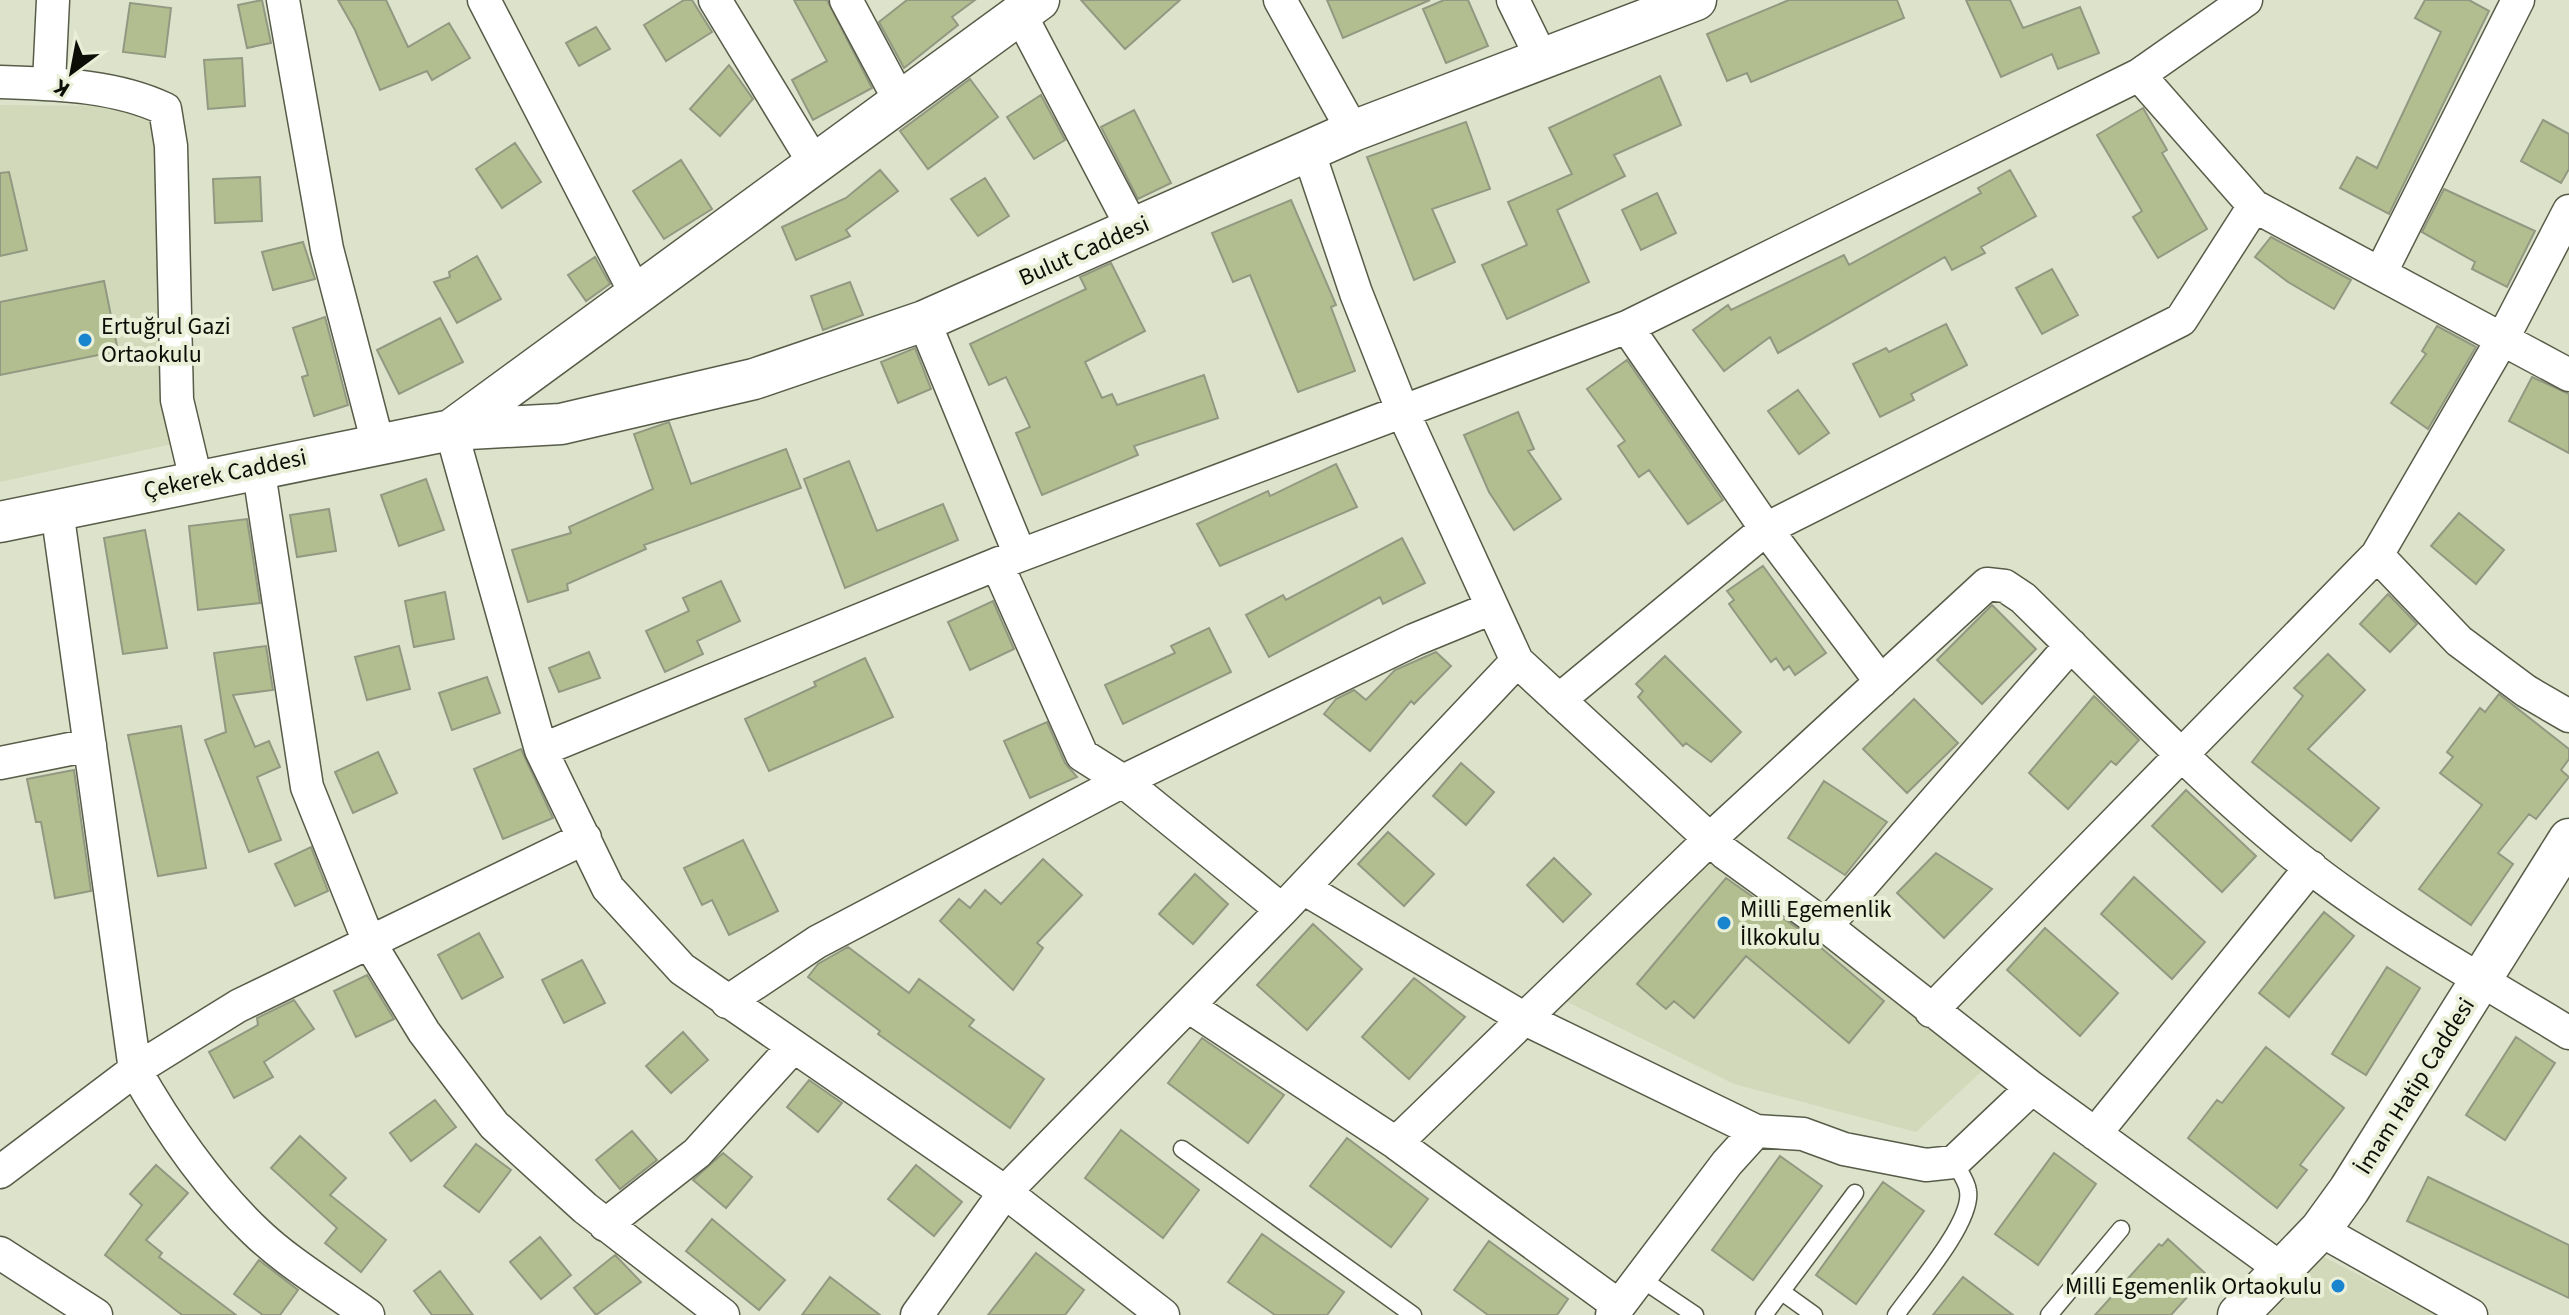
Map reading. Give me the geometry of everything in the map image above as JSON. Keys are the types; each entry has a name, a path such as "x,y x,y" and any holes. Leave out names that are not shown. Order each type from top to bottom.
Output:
{"street":[{"path":"49,83 53,0"},
{"path":"283,0 327,249 378,444"},
{"path":"484,0 637,296"},
{"path":"715,0 816,166"},
{"path":"846,0 901,103"},
{"path":"1280,0 1353,131"},
{"path":"1513,0 1542,59"},
{"name":"Bulut Caddesi","path":"451,430 561,424 754,379 924,321 1353,131 1696,0"},
{"path":"541,750 1009,560 1627,327 2139,75 2246,0"},
{"path":"2381,272 2518,0"},
{"path":"1133,229 1029,7 816,166 451,430 541,750 608,888 682,969 1005,1192 1163,1315"},
{"path":"2139,75 2254,206 2569,375"},
{"path":"0,82 49,83 137,95 165,109 171,146 177,400 196,480"},
{"path":"1309,153 1356,293 1403,412 1517,661 1710,839 2032,1088 2280,1268"},
{"path":"1559,700 1766,529 2181,320 2254,206"},
{"path":"1931,1011 2377,555 2503,338 2569,211"},
{"path":"924,321 1082,755 1293,899 1525,1019 1756,1131 1803,1134 1844,1149 1926,1165 1954,1162 2032,1088"},
{"path":"1627,327 1766,529 1881,682"},
{"name":"Çekerek Caddesi","path":"0,522 258,466 451,430"},
{"path":"258,466 307,787 369,942 424,1032 494,1125 605,1225 723,1315"},
{"path":"57,510 135,1070 164,1121 204,1174 256,1232 368,1315"},
{"path":"2377,555 2459,641 2526,691 2569,716"},
{"path":"1396,1143 1710,839 1987,584 2005,586 2023,598 2180,753 2311,867 2388,921 2569,1033"},
{"path":"727,1002 817,942 1123,781 1414,640 1492,608"},
{"path":"1826,926 2071,645"},
{"path":"917,1315 1005,1192 1293,899 1517,661"},
{"path":"0,763 90,745"},
{"path":"0,1172 135,1070 238,1006 585,838"},
{"name":"İmam Hatip Caddesi","path":"2238,1315 2280,1268 2320,1230 2569,839"},
{"path":"2095,1134 2311,867"},
{"path":"1188,1006 1396,1143 1616,1310 1727,1163 1756,1131"},
{"path":"605,1225 697,1153 793,1047"},
{"path":"2320,1230 2471,1315"},
{"path":"0,1253 96,1315"}],"lane":[{"path":"1182,1149 1413,1315"},
{"path":"1896,1315 1964,1213 1968,1188 1954,1162"},
{"path":"1764,1315 1855,1193"},
{"path":"2049,1315 2121,1229"},
{"path":"1640,1278 1695,1315"},
{"path":"1782,1292 1814,1315"}],"shaded area":[{"name":"Ertuğrul Gazi Ortaokulu","path":"0,105 151,106 165,237 177,443 0,482"},
{"name":"Milli Egemenlik İlkokulu","path":"1715,848 1991,1063 1916,1132 1734,1084 1559,998"},
{"name":"Milli Egemenlik Ortaokulu","path":"2324,1257 2436,1315 2269,1315"}],"building":[{"path":"262,0 271,43 247,48 238,5"},
{"path":"338,0 386,0 408,47 449,23 470,58 432,80 427,71 380,90 355,30"},
{"path":"684,0 692,0 712,32 666,61 644,25"},
{"path":"794,0 827,0 872,88 813,120 792,80 827,61"},
{"path":"907,0 975,0 952,17 958,25 904,68 879,22"},
{"path":"1081,0 1180,0 1125,49"},
{"path":"1327,0 1430,0 1343,38"},
{"path":"1444,0 1468,0 1488,46 1446,63 1423,9"},
{"path":"1789,0 1897,0 1904,18 1751,82 1747,73 1727,81 1707,34"},
{"path":"1966,0 2010,0 2023,28 2080,7 2099,53 2058,69 2052,54 2001,77"},
{"path":"2425,0 2469,0 2489,11 2389,214 2340,188 2357,157 2377,168 2441,32 2415,18"},
{"path":"130,3 171,8 165,57 123,52"},
{"path":"596,27 610,49 579,66 566,43"},
{"path":"242,58 245,106 208,109 204,60"},
{"path":"729,65 753,99 720,136 690,109"},
{"path":"1660,76 1681,125 1614,155 1625,176 1557,210 1589,282 1507,319 1482,265 1527,245 1508,202 1572,174 1549,128"},
{"path":"970,79 998,117 928,169 900,131"},
{"path":"1041,95 1065,140 1034,159 1007,117"},
{"path":"2143,108 2167,150 2162,153 2207,229 2158,258 2133,217 2142,211 2097,135"},
{"path":"1134,110 1171,183 1138,199 1101,127"},
{"path":"2543,120 2569,134 2569,169 2561,183 2521,161"},
{"path":"1466,122 1490,189 1432,209 1455,262 1414,280 1367,157"},
{"path":"515,143 541,182 502,208 476,169"},
{"path":"681,160 712,209 664,239 633,191"},
{"path":"880,170 898,191 846,230 850,236 796,260 782,227 846,198"},
{"path":"2010,170 2036,216 1981,247 1985,253 1952,270 1945,257 1778,353 1770,337 1724,371 1693,330 1728,305 1731,310 1844,255 1849,265 1981,193 1978,188"},
{"path":"9,172 27,250 0,256 0,173"},
{"path":"260,177 262,221 215,223 213,179"},
{"path":"985,178 1009,216 978,236 951,199"},
{"path":"2444,189 2535,231 2507,287 2472,269 2475,262 2422,232"},
{"path":"1657,193 1676,233 1641,250 1622,210"},
{"path":"1291,200 1336,305 1331,307 1355,371 1298,392 1250,275 1233,282 1212,233"},
{"path":"2271,237 2351,280 2334,309 2288,282 2255,257"},
{"path":"303,242 315,279 273,290 262,252"},
{"path":"477,256 501,299 457,323 434,282 450,277 449,272"},
{"path":"595,257 610,284 586,301 568,275"},
{"path":"1111,263 1145,331 1085,362 1102,398 1112,394 1117,405 1204,375 1218,418 1134,446 1138,455 1042,495 1016,433 1030,427 1006,377 989,385 970,344 1086,289 1080,277"},
{"path":"2052,269 2078,315 2042,334 2016,288"},
{"path":"104,281 118,351 0,375 0,302"},
{"path":"850,282 863,315 823,330 811,296"},
{"path":"325,317 348,405 314,416 302,377 308,375 293,328"},
{"path":"440,318 463,362 399,394 377,350"},
{"path":"1946,324 1967,365 1911,394 1914,400 1880,417 1853,364 1886,348 1889,352"},
{"path":"2437,326 2476,347 2428,429 2391,403 2426,354 2422,351"},
{"path":"915,348 931,389 898,403 881,362"},
{"path":"1627,360 1723,500 1688,524 1649,470 1639,477 1618,446 1625,441 1587,389"},
{"path":"2532,377 2569,394 2569,453 2509,421"},
{"path":"1798,390 1829,433 1799,454 1768,411"},
{"path":"1518,412 1534,449 1528,451 1561,499 1514,530 1489,492 1464,435"},
{"path":"669,422 691,484 786,449 801,488 644,545 646,549 567,584 568,590 528,602 512,550 571,533 569,527 653,489 634,434"},
{"path":"849,461 877,531 943,504 958,540 845,588 804,479"},
{"path":"1336,464 1357,507 1220,566 1197,524 1268,491 1270,496"},
{"path":"426,479 444,530 399,546 381,495"},
{"path":"329,509 336,551 297,557 290,515"},
{"path":"2459,513 2504,550 2476,584 2431,546"},
{"path":"247,519 260,603 198,610 189,526"},
{"path":"145,530 167,648 123,654 104,538"},
{"path":"1402,538 1425,583 1383,604 1380,597 1269,657 1246,615 1283,595 1286,600"},
{"path":"1763,566 1826,653 1795,675 1789,666 1784,670 1776,658 1771,662 1729,604 1734,600 1727,591"},
{"path":"721,581 740,621 697,641 703,654 665,672 646,631 689,611 683,598"},
{"path":"445,592 454,639 414,647 405,601"},
{"path":"2388,594 2417,624 2390,652 2360,624"},
{"path":"993,601 1014,649 970,670 948,622"},
{"path":"1992,605 2036,649 1982,704 1937,660"},
{"path":"1209,628 1231,672 1123,724 1105,685 1175,653 1171,646"},
{"path":"266,646 273,690 233,695 255,747 269,741 280,767 257,777 281,840 249,852 205,740 226,732 214,653"},
{"path":"399,646 410,689 367,700 355,657"},
{"path":"589,652 600,678 559,692 549,668"},
{"path":"1436,652 1451,666 1414,704 1411,701 1370,751 1324,714 1336,699 1354,690 1366,700 1395,670"},
{"path":"2328,654 2365,690 2308,749 2379,808 2351,841 2252,762 2303,696 2294,688"},
{"path":"1665,656 1741,732 1711,762 1686,743 1683,746 1638,697 1643,691 1636,684"},
{"path":"865,658 893,717 769,771 745,719 816,686 814,682"},
{"path":"487,677 500,713 452,730 439,693"},
{"path":"2499,694 2569,749 2569,759 2561,770 2569,777 2536,819 2529,814 2498,853 2513,864 2471,925 2419,889 2482,805 2440,773 2453,757 2447,752 2480,708 2485,712"},
{"path":"2094,696 2139,740 2116,765 2111,761 2068,809 2029,773"},
{"path":"1914,699 1958,743 1907,793 1863,749"},
{"path":"1047,722 1065,763 1077,777 1030,798 1004,741"},
{"path":"181,726 206,868 158,876 128,735"},
{"path":"521,749 553,818 503,839 474,769"},
{"path":"378,752 397,793 353,813 335,772"},
{"path":"1461,763 1494,792 1466,825 1433,796"},
{"path":"74,770 91,891 55,898 41,822 36,822 27,779"},
{"path":"1824,781 1887,822 1845,875 1788,838"},
{"path":"2186,790 2256,856 2222,892 2152,826"},
{"path":"1388,832 1434,874 1404,906 1358,864"},
{"path":"743,840 778,911 729,935 712,900 702,905 684,868"},
{"path":"311,847 328,891 295,906 275,864"},
{"path":"1936,853 1992,889 1944,938 1897,893"},
{"path":"1554,858 1591,894 1563,922 1527,885"},
{"path":"1043,859 1082,895 1037,943 1043,948 1013,990 940,921 959,899 970,908 985,890 1001,904"},
{"path":"1195,874 1228,904 1193,944 1159,914"},
{"path":"2134,877 2205,942 2172,979 2101,914"},
{"path":"1726,878 1800,930 1884,1001 1849,1043 1746,956 1694,1018 1674,1001 1666,1009 1637,984"},
{"path":"2324,912 2354,936 2289,1017 2259,993"},
{"path":"1313,924 1362,969 1307,1030 1257,985"},
{"path":"2045,928 2118,993 2080,1036 2007,970"},
{"path":"479,933 503,977 462,999 438,955"},
{"path":"848,947 909,993 919,979 974,1020 969,1026 1044,1079 1010,1128 878,1034 880,1031 808,977 818,964"},
{"path":"582,960 605,1003 564,1023 542,980"},
{"path":"2387,967 2420,988 2366,1075 2332,1054"},
{"path":"367,975 394,1019 356,1037 334,991"},
{"path":"1414,978 1465,1017 1409,1079 1362,1037"},
{"path":"294,1000 314,1029 264,1062 273,1077 234,1098 209,1052 258,1025 257,1018"},
{"path":"683,1032 708,1060 671,1093 646,1066"},
{"path":"2516,1037 2555,1063 2505,1140 2466,1115"},
{"path":"1202,1038 1284,1095 1248,1143 1168,1083"},
{"path":"2266,1047 2344,1108 2300,1165 2307,1170 2277,1208 2188,1138 2217,1100 2222,1103"},
{"path":"809,1080 842,1103 818,1132 787,1107"},
{"path":"435,1100 456,1127 411,1161 390,1133"},
{"path":"1121,1130 1199,1190 1163,1238 1085,1178"},
{"path":"632,1131 657,1160 620,1189 596,1160"},
{"path":"300,1136 346,1178 330,1195 386,1240 361,1272 325,1243 337,1228 271,1168"},
{"path":"1347,1138 1428,1199 1391,1247 1310,1186"},
{"path":"476,1144 511,1170 479,1212 444,1186"},
{"path":"723,1153 752,1177 726,1208 693,1180"},
{"path":"2054,1153 2096,1184 2038,1265 1995,1234"},
{"path":"1780,1156 1822,1186 1753,1280 1712,1250"},
{"path":"156,1165 188,1193 146,1240 162,1253 159,1257 236,1315 182,1315 105,1255 142,1205 130,1194"},
{"path":"916,1165 962,1202 934,1236 888,1199"},
{"path":"2428,1177 2569,1245 2569,1298 2407,1221"},
{"path":"1883,1182 1924,1211 1856,1304 1816,1275"},
{"path":"712,1219 785,1280 759,1310 686,1251"},
{"path":"1262,1234 1344,1292 1327,1315 1275,1315 1228,1282"},
{"path":"540,1237 571,1275 541,1299 510,1262"},
{"path":"2168,1239 2207,1275 2171,1315 2095,1315 2159,1244 2162,1246"},
{"path":"1489,1241 1568,1299 1557,1315 1488,1315 1454,1290"},
{"path":"1036,1253 1084,1290 1065,1315 988,1315"},
{"path":"615,1255 641,1282 596,1315 574,1288"},
{"path":"259,1260 298,1290 280,1315 263,1315 234,1294"},
{"path":"440,1271 473,1315 432,1315 414,1291"},
{"path":"830,1277 880,1315 802,1315"},
{"path":"1963,1277 2013,1315 1933,1315"}],"place":[{"name":"Ertuğrul Gazi Ortaokulu","path":"85,340"},
{"name":"Milli Egemenlik İlkokulu","path":"1724,923"},
{"name":"Milli Egemenlik Ortaokulu","path":"2338,1286"}]}
